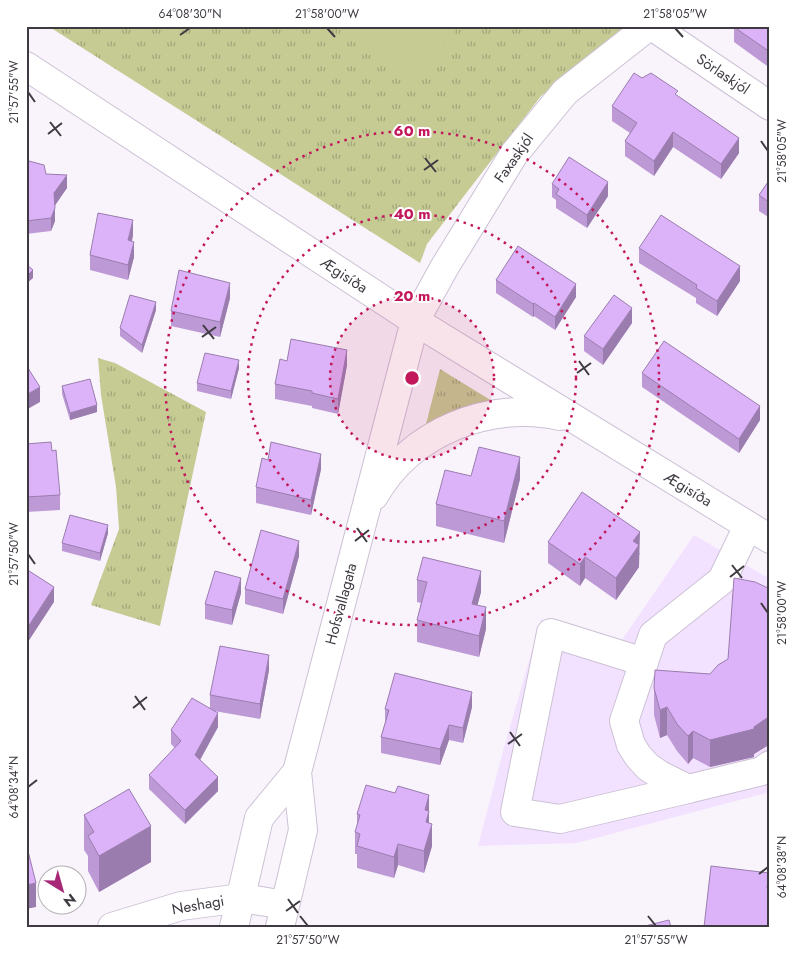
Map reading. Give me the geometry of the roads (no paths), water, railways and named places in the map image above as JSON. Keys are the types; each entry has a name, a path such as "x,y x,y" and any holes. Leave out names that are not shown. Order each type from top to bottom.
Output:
{"street":[{"name":"Sörlaskjól","path":"651,26 770,106"},
{"name":"Faxaskjól","path":"414,321 514,154 565,92 651,26"},
{"name":"Ægisíða","path":"26,66 414,321 759,533"},
{"name":"Hofsvallagata","path":"278,921 303,830 297,772 414,321"},
{"path":"364,512 378,488 395,467 435,435 456,425 493,414 512,412 542,412 570,418"},
{"path":"688,788 660,775 648,767 638,756 627,733 624,721 653,635 722,580 737,579 759,533"},
{"path":"644,662 551,633 515,812 560,819 762,771 770,765"},
{"name":"Hofsvallagata","path":"234,927 259,818 297,772"},
{"name":"Neshagi","path":"112,927 181,906 241,898 274,903 278,921"}]}
